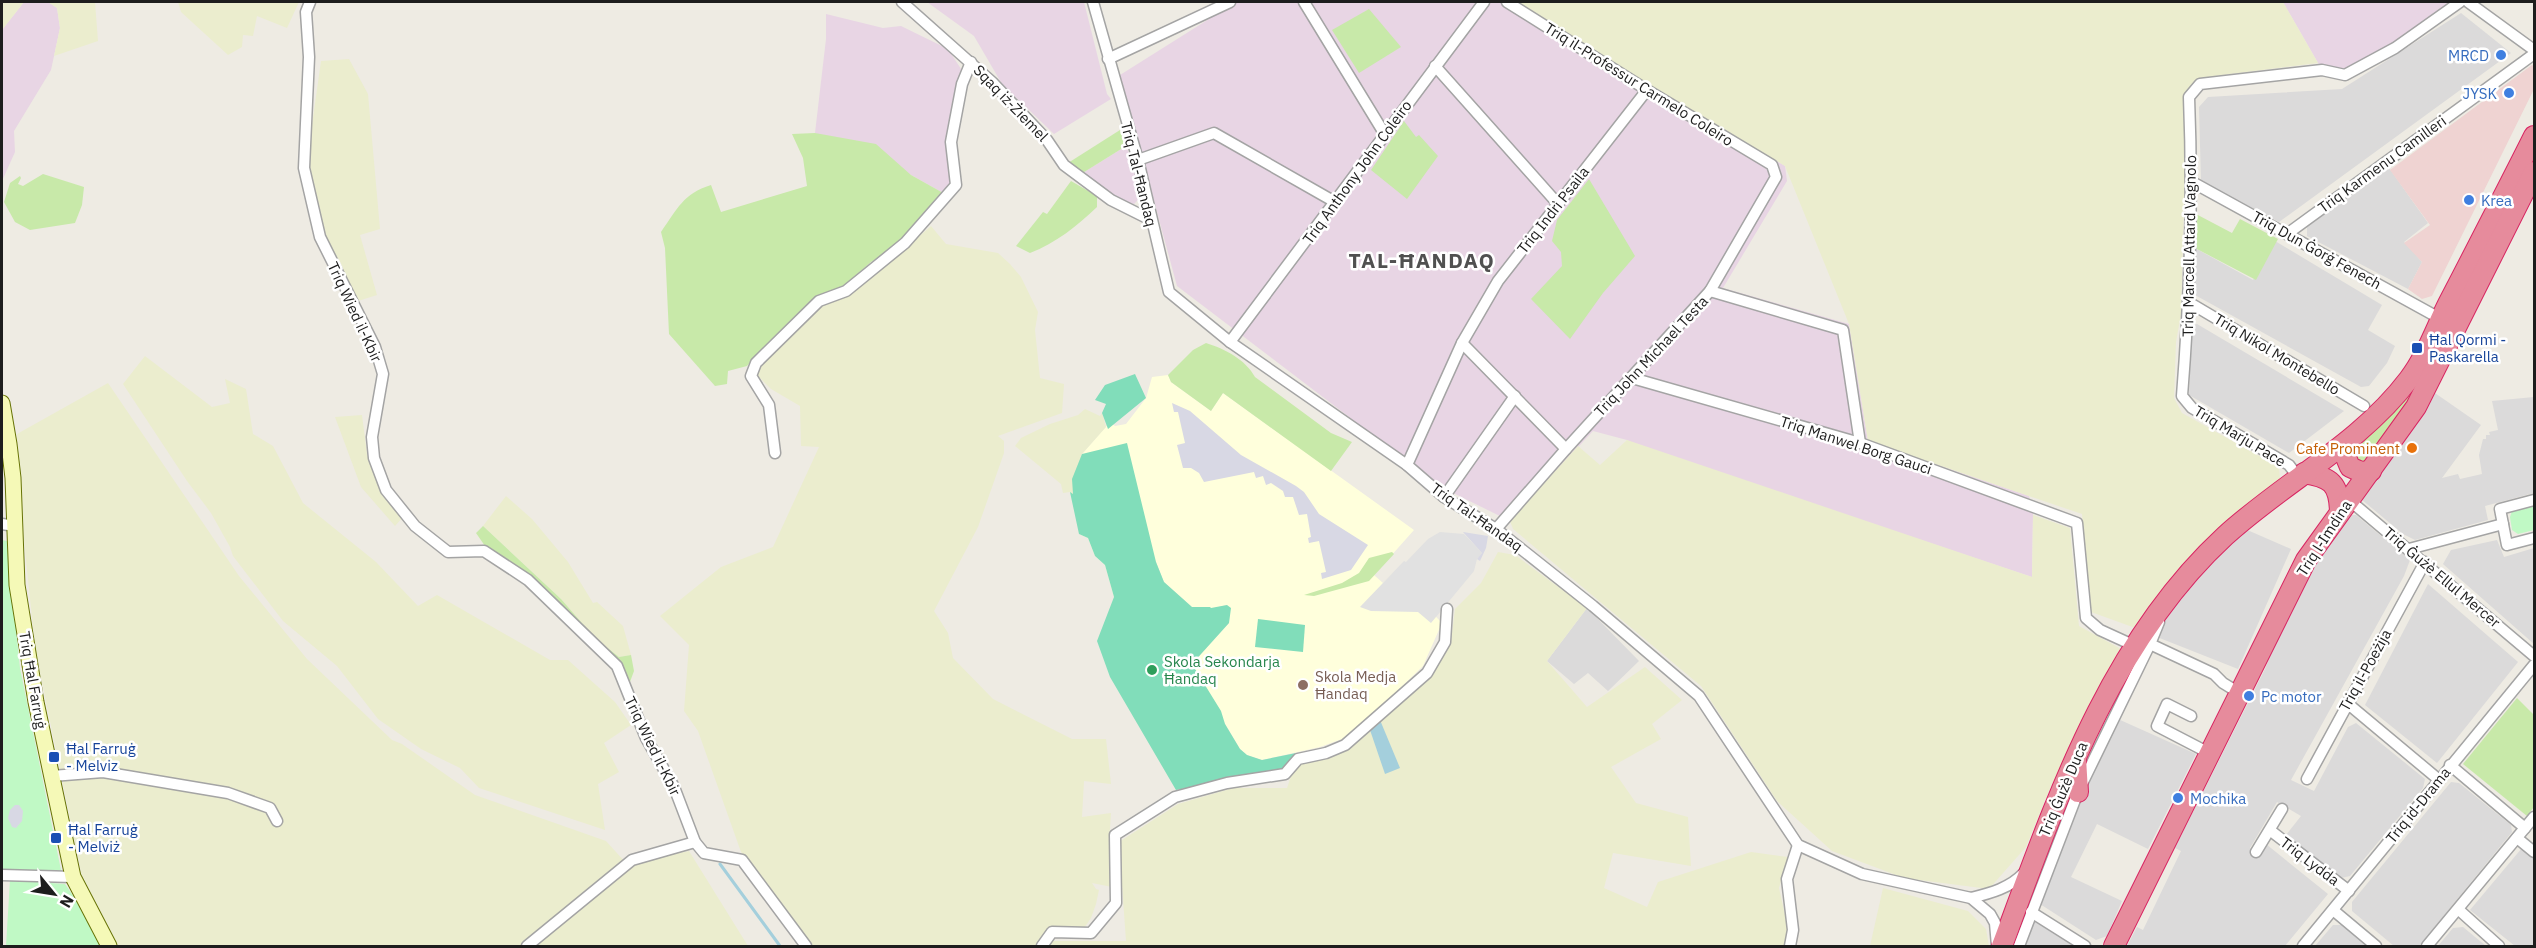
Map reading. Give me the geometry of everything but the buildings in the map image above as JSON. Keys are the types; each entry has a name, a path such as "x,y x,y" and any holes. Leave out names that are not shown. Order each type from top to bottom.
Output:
{"highway":[{"path":"2371,471 2361,472 2350,467 2345,455 2347,442 2378,415 2410,378 2535,136"},
{"name":"Triq l-Imdina","path":"2114,946 2306,560 2416,407 2535,172"},
{"name":"Triq Ġużè Duca","path":"2002,946 2076,754 2143,645 2161,608 2180,582 2225,536 2297,472 2347,442"},
{"path":"2297,472 2318,475 2336,486 2344,505"},
{"path":"2076,754 2078,792"}],"main road":[{"name":"Triq Ħal Farruġ","path":"2,403 9,444 8,525 34,693 74,878 109,946"}],"street":[{"name":"Triq Wied il-Kbir","path":"310,2 306,12 309,57 304,168 320,237 375,348 383,374 372,436 374,458 386,490 416,526 448,552 484,551 528,580 617,666 646,738 674,787 695,842 704,853 742,860 806,946"},
{"name":"Sqaq iż-Żiemel","path":"902,2 971,62 1047,140 1064,165 1111,200 1151,220"},
{"name":"Triq Tal-Ħandaq","path":"1093,2 1138,160 1168,292 1230,342 1407,465 1444,497 1496,529 1593,606 1699,696 1798,845"},
{"path":"1108,59 1230,2"},
{"path":"1304,2 1384,133"},
{"name":"Triq Anthony John Coleiro","path":"1230,342 1484,2"},
{"name":"Triq il-Professur Carmelo Coleiro","path":"1507,2 1772,165"},
{"name":"Triq Marcell Attard Vagnolo","path":"2182,396 2190,303 2192,182 2189,97 2200,84 2322,70 2345,75 2395,48 2460,2"},
{"path":"2468,2 2535,52"},
{"name":"Triq Karmenu Camilleri","path":"2287,234 2535,52"},
{"path":"774,453 769,405 751,376 756,363 819,301 846,291 905,243 956,185 951,142 962,84 971,62"},
{"path":"1435,66 1558,204"},
{"name":"Triq Indrì Psaila","path":"1407,465 1462,343 1498,280 1647,90"},
{"path":"1138,160 1214,133 1335,202"},
{"name":"Triq John Michael Testa","path":"1496,529 1710,291 1776,177 1772,165"},
{"name":"Triq Dun Ġorġ Fenech","path":"2192,182 2441,319"},
{"path":"1710,291 1843,330 1860,443"},
{"name":"Triq Nikol Montebello","path":"2190,303 2364,406"},
{"path":"1462,343 1566,449"},
{"name":"Triq Manwel Borg Gauci","path":"1632,378 1860,443 2077,523 2086,618 2100,630 2143,645"},
{"path":"1444,497 1515,396"},
{"name":"Triq Marju Pace","path":"2182,396 2192,408 2297,472"},
{"path":"2535,500 2500,509 2507,545 2535,538"},
{"name":"Triq Ġużè Ellul Mercer","path":"2344,505 2409,549 2535,656"},
{"path":"2409,549 2503,524"},
{"name":"Triq il-Poeżija","path":"2307,779 2425,562"},
{"path":"1042,946 1052,932 1091,933 1116,903 1114,835 1175,797 1227,783 1285,774 1298,759 1326,753 1345,745 1427,673 1445,642 1447,609"},
{"path":"2143,645 2214,674 2223,683 2241,693"},
{"name":"Triq Ġużè Duca","path":"2019,946 2078,792 2143,645"},
{"name":"Triq id-Drama","path":"2303,946 2438,779 2535,664"},
{"path":"2347,703 2438,779"},
{"path":"2191,716 2167,704 2157,726 2211,754"},
{"path":"2450,765 2525,828"},
{"path":"52,776 103,772 228,793 270,808 277,821"},
{"name":"Triq Lydda","path":"2256,852 2271,831 2282,809"},
{"path":"2427,946 2535,817"},
{"name":"Triq Lydda","path":"2271,831 2349,891"},
{"path":"2517,838 2535,852"},
{"path":"527,946 632,860 695,842"},
{"path":"1790,946 1793,930 1787,879 1798,845 1862,874 1971,898 1990,914 1995,923 1997,946"},
{"path":"1971,898 2003,889 2017,881 2032,864"},
{"path":"2,875 74,878"},
{"path":"2333,910 2376,946"},
{"path":"2458,910 2499,946"},
{"path":"2031,912 2085,946"}],"shaded area":[{"path":"2,2 24,2 2,30"},
{"path":"24,2 48,2 57,8 60,28 51,70 14,131 15,152 2,181 2,30"},
{"path":"48,2 95,2 98,41 54,56 60,28 57,8"},
{"path":"178,2 299,2 287,28 257,16 253,36 243,35 242,47 228,55 181,12"},
{"path":"927,2 1084,2 1107,94 1111,99 1054,134 1002,84 974,36"},
{"path":"1233,2 1511,2 1785,166 1787,181 1723,288 1849,324 1868,441 2029,496 2033,515 2032,577 1641,447 1627,440 1593,431 1510,521 1441,487 1177,286 1120,75"},
{"path":"1511,2 2283,2 2318,63 2199,78 2187,90 2181,314 2176,342 2174,398 2182,413 2279,467 2280,479 2198,547 2138,629 2091,612 2082,514 1868,441 1849,324 1785,166"},
{"path":"2283,2 2449,2 2407,36 2342,71 2322,67 2318,63"},
{"path":"2461,13 2511,53 2279,222 2201,182 2199,107 2208,97 2342,89"},
{"path":"826,14 883,28 901,26 948,49 961,69 947,145 953,178 945,194 911,175 815,133 826,39"},
{"path":"349,59 368,94 380,229 360,235 377,295 358,301 322,233 307,160 321,61"},
{"path":"2532,65 2534,66 2534,89 2432,296 2422,299 2408,289 2422,262 2404,243 2430,225 2390,170"},
{"path":"1126,146 1135,168 1138,200 1134,204 1125,202 1081,174"},
{"path":"2389,168 2428,223 2404,242 2422,262 2408,289 2307,236 2307,227"},
{"path":"931,226 946,244 998,253 1021,277 1038,312 1035,330 1040,378 1064,384 1062,413 998,436 1004,441 1004,453 978,527 934,611 948,633 953,658 993,699 1072,739 1106,739 1111,784 1084,781 1082,817 1111,813 1109,844 1112,887 1092,883 1099,890 1091,918 1082,931 1049,929 1040,946 810,946 741,852 698,731 684,711 689,645 660,616 721,567 773,547 819,447 801,446 800,406 771,389 757,375 761,365 821,306 909,245"},
{"path":"2275,241 2382,305 2368,330 2395,346 2387,363 2369,386 2361,387 2195,295 2195,248 2253,280"},
{"path":"2197,324 2344,411 2289,453 2189,395 2191,326"},
{"path":"145,356 212,407 230,403 225,379 246,389 253,434 273,446 303,503 376,562 418,606 437,595 550,660 568,660 615,702 631,725 604,743 619,772 598,784 605,830 479,788 460,768 421,749 378,719 337,666 283,621 233,556 211,513 123,384"},
{"name":"Skola Sekondarja Ħandaq","path":"1168,375 1171,382 1211,411 1223,393 1414,530 1374,575 1383,583 1393,573 1442,623 1423,666 1363,724 1342,739 1320,747 1262,760 1247,755 1240,749 1192,664 1229,623 1227,605 1210,609 1210,607 1192,607 1164,582 1156,562 1114,597 1105,565 1095,556 1088,538 1079,534 1082,454 1110,422 1115,426 1126,424 1146,398 1152,377"},
{"path":"108,383 239,576 307,659 392,740 402,744 475,795 606,841 626,863 689,851 748,946 116,946 84,887 35,648 20,501 17,434"},
{"path":"2432,391 2481,425 2442,478 2458,474 2460,479 2482,474 2479,455 2483,439 2486,439 2486,435 2490,435 2489,432 2498,430 2492,401 2534,397 2534,493 2485,506 2488,520 2415,540 2403,534 2361,499"},
{"path":"1172,403 1190,411 1241,455 1296,486 1304,492 1319,514 1368,545 1351,570 1322,579 1321,573 1326,572 1319,541 1309,543 1308,538 1311,537 1307,514 1299,515 1293,497 1285,497 1283,491 1271,483 1266,485 1263,476 1256,478 1254,472 1204,482 1199,473 1191,468 1183,468 1177,445 1185,443 1178,412 1174,412"},
{"path":"1085,409 1100,416 1102,413 1106,427 1082,454 1073,495 1070,492 1063,493 1061,484 1015,446 1021,438 1050,424 1078,415"},
{"path":"362,415 367,454 386,498 402,518 395,526 361,487 335,417"},
{"path":"1627,440 2032,577 2033,515 2070,528 2079,626 2123,650 2051,786 2026,847 1989,889 1904,878 1832,851 1777,801 1701,686 1513,529 1510,521 1578,446 1600,465"},
{"path":"506,496 532,519 568,562 593,603 597,602 623,626 631,655 619,657 595,638 561,599 483,526"},
{"path":"2348,515 2356,515 2410,560 2404,576 2291,780 2314,791 2348,727 2356,723 2425,779 2423,788 2350,876 2341,878 2286,835 2301,816 2277,802 2250,848 2258,853 2266,844 2328,894 2285,946 2127,946 2137,927 2143,930 2181,851 2175,848 2265,669 2308,561"},
{"path":"2245,529 2291,549 2238,669 2157,637 2185,583 2232,536 2238,538"},
{"path":"1440,532 1464,534 1482,553 1477,559 1474,571 1431,623 1418,612 1371,611 1360,607 1404,561 1406,562 1428,539"},
{"path":"1463,532 1488,536 1480,561 1477,559 1482,553"},
{"path":"2497,540 2504,557 2534,548 2534,644 2443,564 2451,550"},
{"path":"1498,552 1515,555 1587,608 1547,661 1587,707 1645,667 1682,700 1652,724 1661,739 1611,767 1636,803 1688,817 1691,866 1613,853 1604,888 1647,907 1658,882 1751,852 1788,857 1779,888 1788,929 1785,946 1049,946 1052,941 1126,941 1119,842 1178,804 1233,788 1287,788 1292,773 1303,761 1329,759 1370,730 1431,672 1451,641 1455,609 1481,583"},
{"path":"2428,584 2518,662 2437,763 2365,705"},
{"path":"1587,608 1639,661 1608,691 1588,673 1574,684 1547,661"},
{"path":"2118,719 2196,754 2148,849 2097,824 2071,877 2122,901 2107,936 2096,940 2040,904 2052,865 2090,776"},
{"path":"2451,782 2459,783 2511,825 2512,832 2419,946 2394,946 2352,911 2352,902"},
{"path":"15,805 19,805 23,811 22,821 16,828 12,827 8,818 10,810"},
{"path":"2522,848 2534,859 2534,946 2515,946 2470,910"},
{"path":"1883,888 1968,911 1986,929 1989,946 1870,946"},
{"path":"2032,919 2075,946 2023,946"},
{"path":"2333,925 2343,925 2370,946 2315,946"},
{"path":"2463,927 2486,946 2438,946 2453,928"}],"green space":[{"path":"1369,9 1401,47 1359,73 1332,30"},
{"path":"1404,121 1416,137 1419,135 1438,156 1407,199 1371,170"},
{"path":"1120,130 1126,146 1081,174 1068,163"},
{"path":"815,133 876,144 911,175 945,194 893,249 871,262 759,352 747,366 728,371 727,384 715,386 669,334 665,248 661,232 687,197 711,185 721,212 807,186 803,158 792,134"},
{"path":"2534,152 2534,162 2410,405 2367,462 2358,462 2352,456 2356,443 2384,421 2423,373"},
{"path":"43,174 84,187 82,205 75,223 30,230 15,222 4,202 10,183 20,176 18,184 23,186"},
{"path":"1589,179 1635,256 1603,293 1570,339 1531,299 1562,266 1561,252 1552,241 1557,220"},
{"path":"1071,181 1097,196 1097,207 1066,233 1040,249 1030,253 1016,246 1043,212 1047,214"},
{"path":"2196,214 2232,233 2240,219 2278,239 2256,280 2195,248"},
{"path":"1206,343 1234,355 1255,377 1331,433 1352,442 1331,471 1223,393 1211,411 1171,382 1168,375 1193,350"},
{"path":"1135,374 1146,398 1108,429 1102,413 1106,404 1095,400 1105,385"},
{"name":"Skola Sekondarja Ħandaq","path":"1127,443 1156,562 1164,582 1192,607 1211,608 1227,605 1231,608 1229,623 1192,664 1221,711 1225,724 1240,749 1247,755 1262,760 1296,753 1282,773 1255,775 1176,790 1110,677 1097,641 1114,597 1105,565 1095,556 1088,538 1079,534 1070,492 1073,494 1072,479 1082,454"},
{"path":"2534,505 2534,530 2518,534 2512,530 2510,517 2512,511"},
{"path":"483,526 561,599 595,638 619,657 631,655 634,671 627,690 622,666 549,594 506,558 485,546 476,533"},
{"path":"2,540 7,541 20,668 62,875 2,871"},
{"path":"1392,552 1394,554 1369,581 1314,596 1304,595 1342,583 1359,573 1369,558"},
{"path":"1258,619 1305,625 1303,652 1255,647"},
{"path":"2517,698 2534,715 2534,807 2527,816 2463,764"},
{"path":"10,880 65,884 91,922 103,946 6,946"}],"water":[{"path":"1380,720 1400,768 1385,774 1370,730"}],"waterway":[{"path":"720,864 780,946"}],"place":[{"name":"MRCD","path":"2501,55"},
{"name":"JYSK","path":"2509,93"},
{"name":"Krea","path":"2469,200"},
{"name":"Ħal Qormi - Paskarella","path":"2417,348"},
{"name":"Cafe Prominent","path":"2412,448"},
{"name":"Skola Sekondarja Ħandaq","path":"1152,670"},
{"name":"Skola Medja Ħandaq","path":"1303,685"},
{"name":"Pc motor","path":"2249,696"},
{"name":"Ħal Farruġ - Melviz","path":"54,757"},
{"name":"Mochika","path":"2178,798"},
{"name":"Ħal Farruġ - Melviż","path":"56,838"}],"district":[{"name":"TAL-ĦANDAQ","path":"1422,260"}]}
